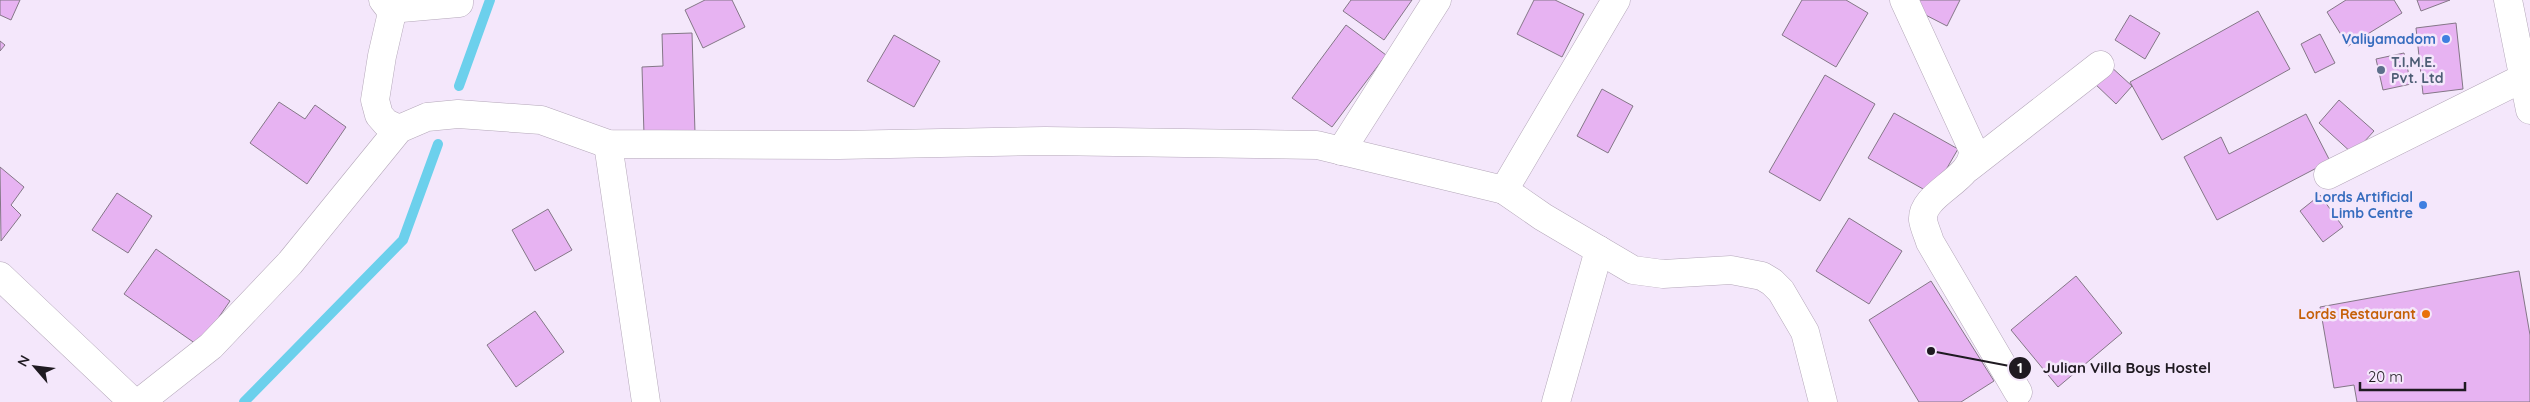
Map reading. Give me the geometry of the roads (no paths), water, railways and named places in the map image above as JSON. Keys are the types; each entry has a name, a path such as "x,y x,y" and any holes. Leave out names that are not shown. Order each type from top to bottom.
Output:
{"street":[{"path":"399,128 386,123 379,115 375,100 391,17 386,4 459,4 459,0"},
{"path":"1341,151 1437,0"},
{"path":"1504,190 1616,0"},
{"path":"1904,0 1973,150 1973,156 1968,168"},
{"path":"2508,0 2525,77 2530,110"},
{"path":"2018,392 1930,242 1923,219 1927,206 1968,168 2100,65"},
{"path":"2328,175 2525,77"},
{"path":"140,402 211,346 283,270 399,128 427,117 458,114 541,120 608,144 839,145 1045,141 1317,145 1504,190 1543,218 1632,270 1645,273 1731,270 1762,276 1781,291 1805,332 1823,402"},
{"path":"608,144 646,402"},
{"path":"1556,402 1599,250"},
{"path":"0,276 133,402"}],"waterway":[{"path":"459,86 490,0"},
{"path":"244,402 403,240 438,144"}],"place":[{"name":"Valiyamadom","path":"2446,39"},
{"name":"T.I.M.E. Pvt. Ltd","path":"2381,70"},
{"name":"Lords Artificial Limb Centre","path":"2423,205"},
{"name":"Lords Restaurant","path":"2426,314"},
{"name":"Julian Villa Boys Hostel","path":"1931,351"}]}
